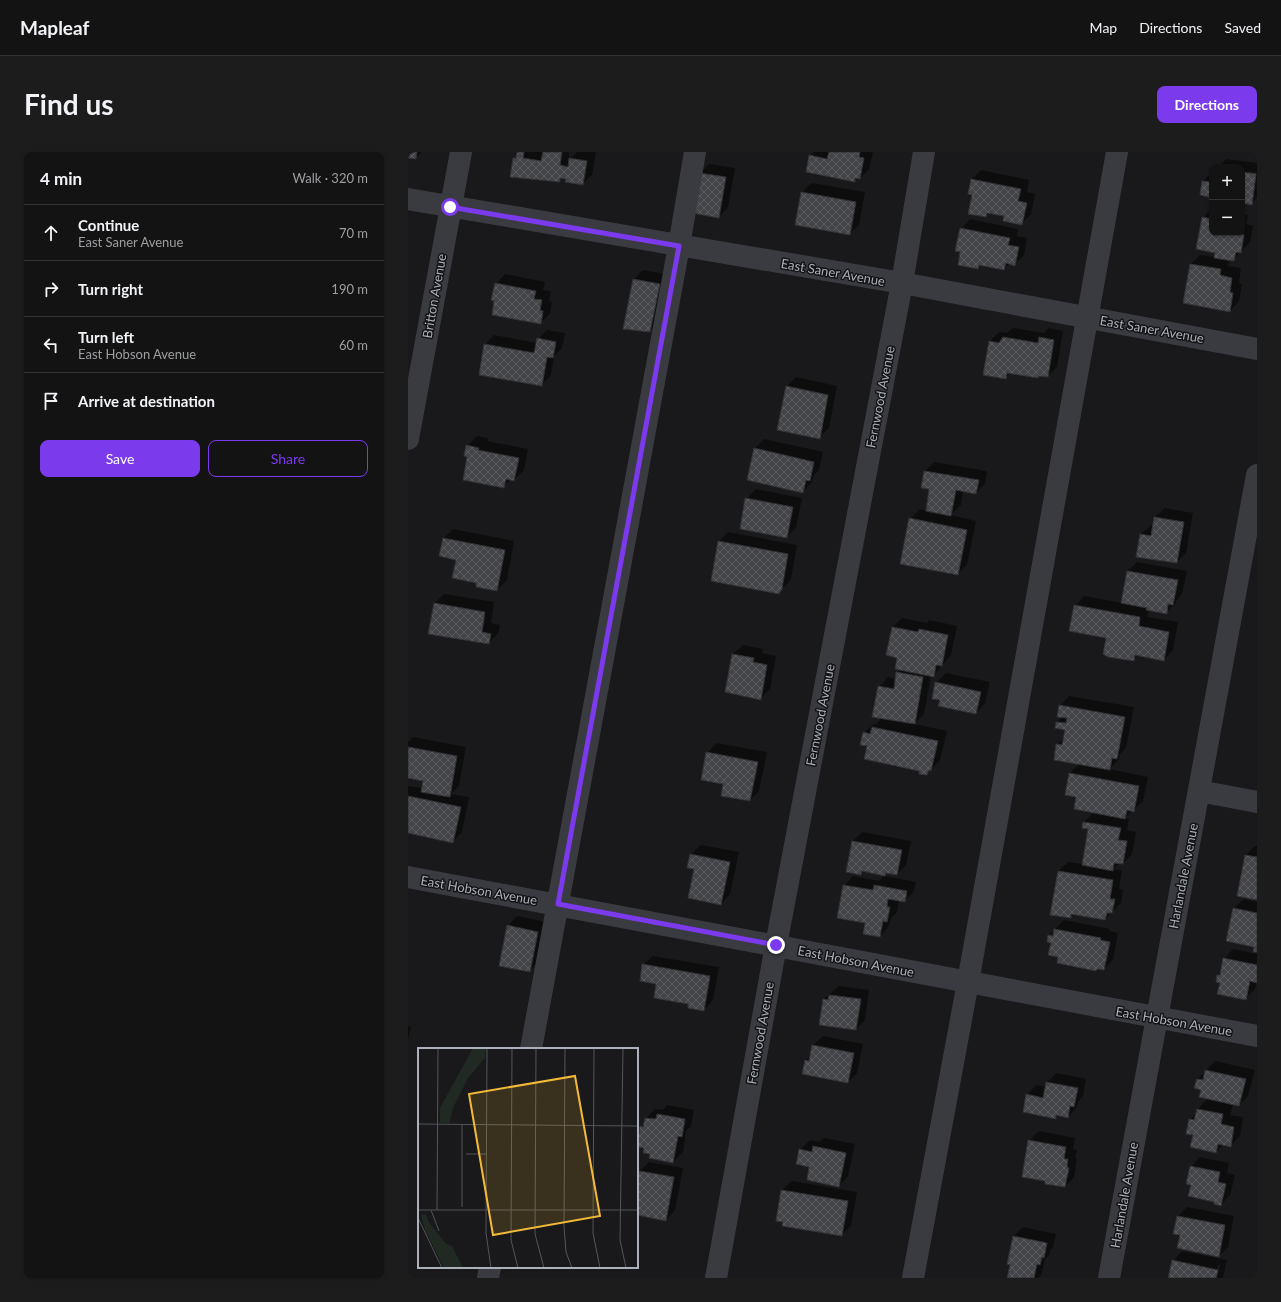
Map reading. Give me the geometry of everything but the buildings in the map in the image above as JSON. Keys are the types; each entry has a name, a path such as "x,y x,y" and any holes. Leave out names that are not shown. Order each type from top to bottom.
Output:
{"street":[{"name":"Britton Avenue","path":"408,439 461,152"},
{"path":"531,1048 695,152"},
{"name":"Fernwood Avenue","path":"716,1278 776,945 902,283 924,152"},
{"path":"913,1278 968,982 1117,152"},
{"name":"East Saner Avenue","path":"408,199 902,283 1257,349"},
{"name":"Harlandale Avenue","path":"1109,1278 1257,475"},
{"path":"1199,791 1257,802"},
{"name":"East Hobson Avenue","path":"408,877 1257,1036"},
{"path":"488,1278 490,1268"}],"route":[{"path":"450,207 679,246 558,904 776,945"}]}
